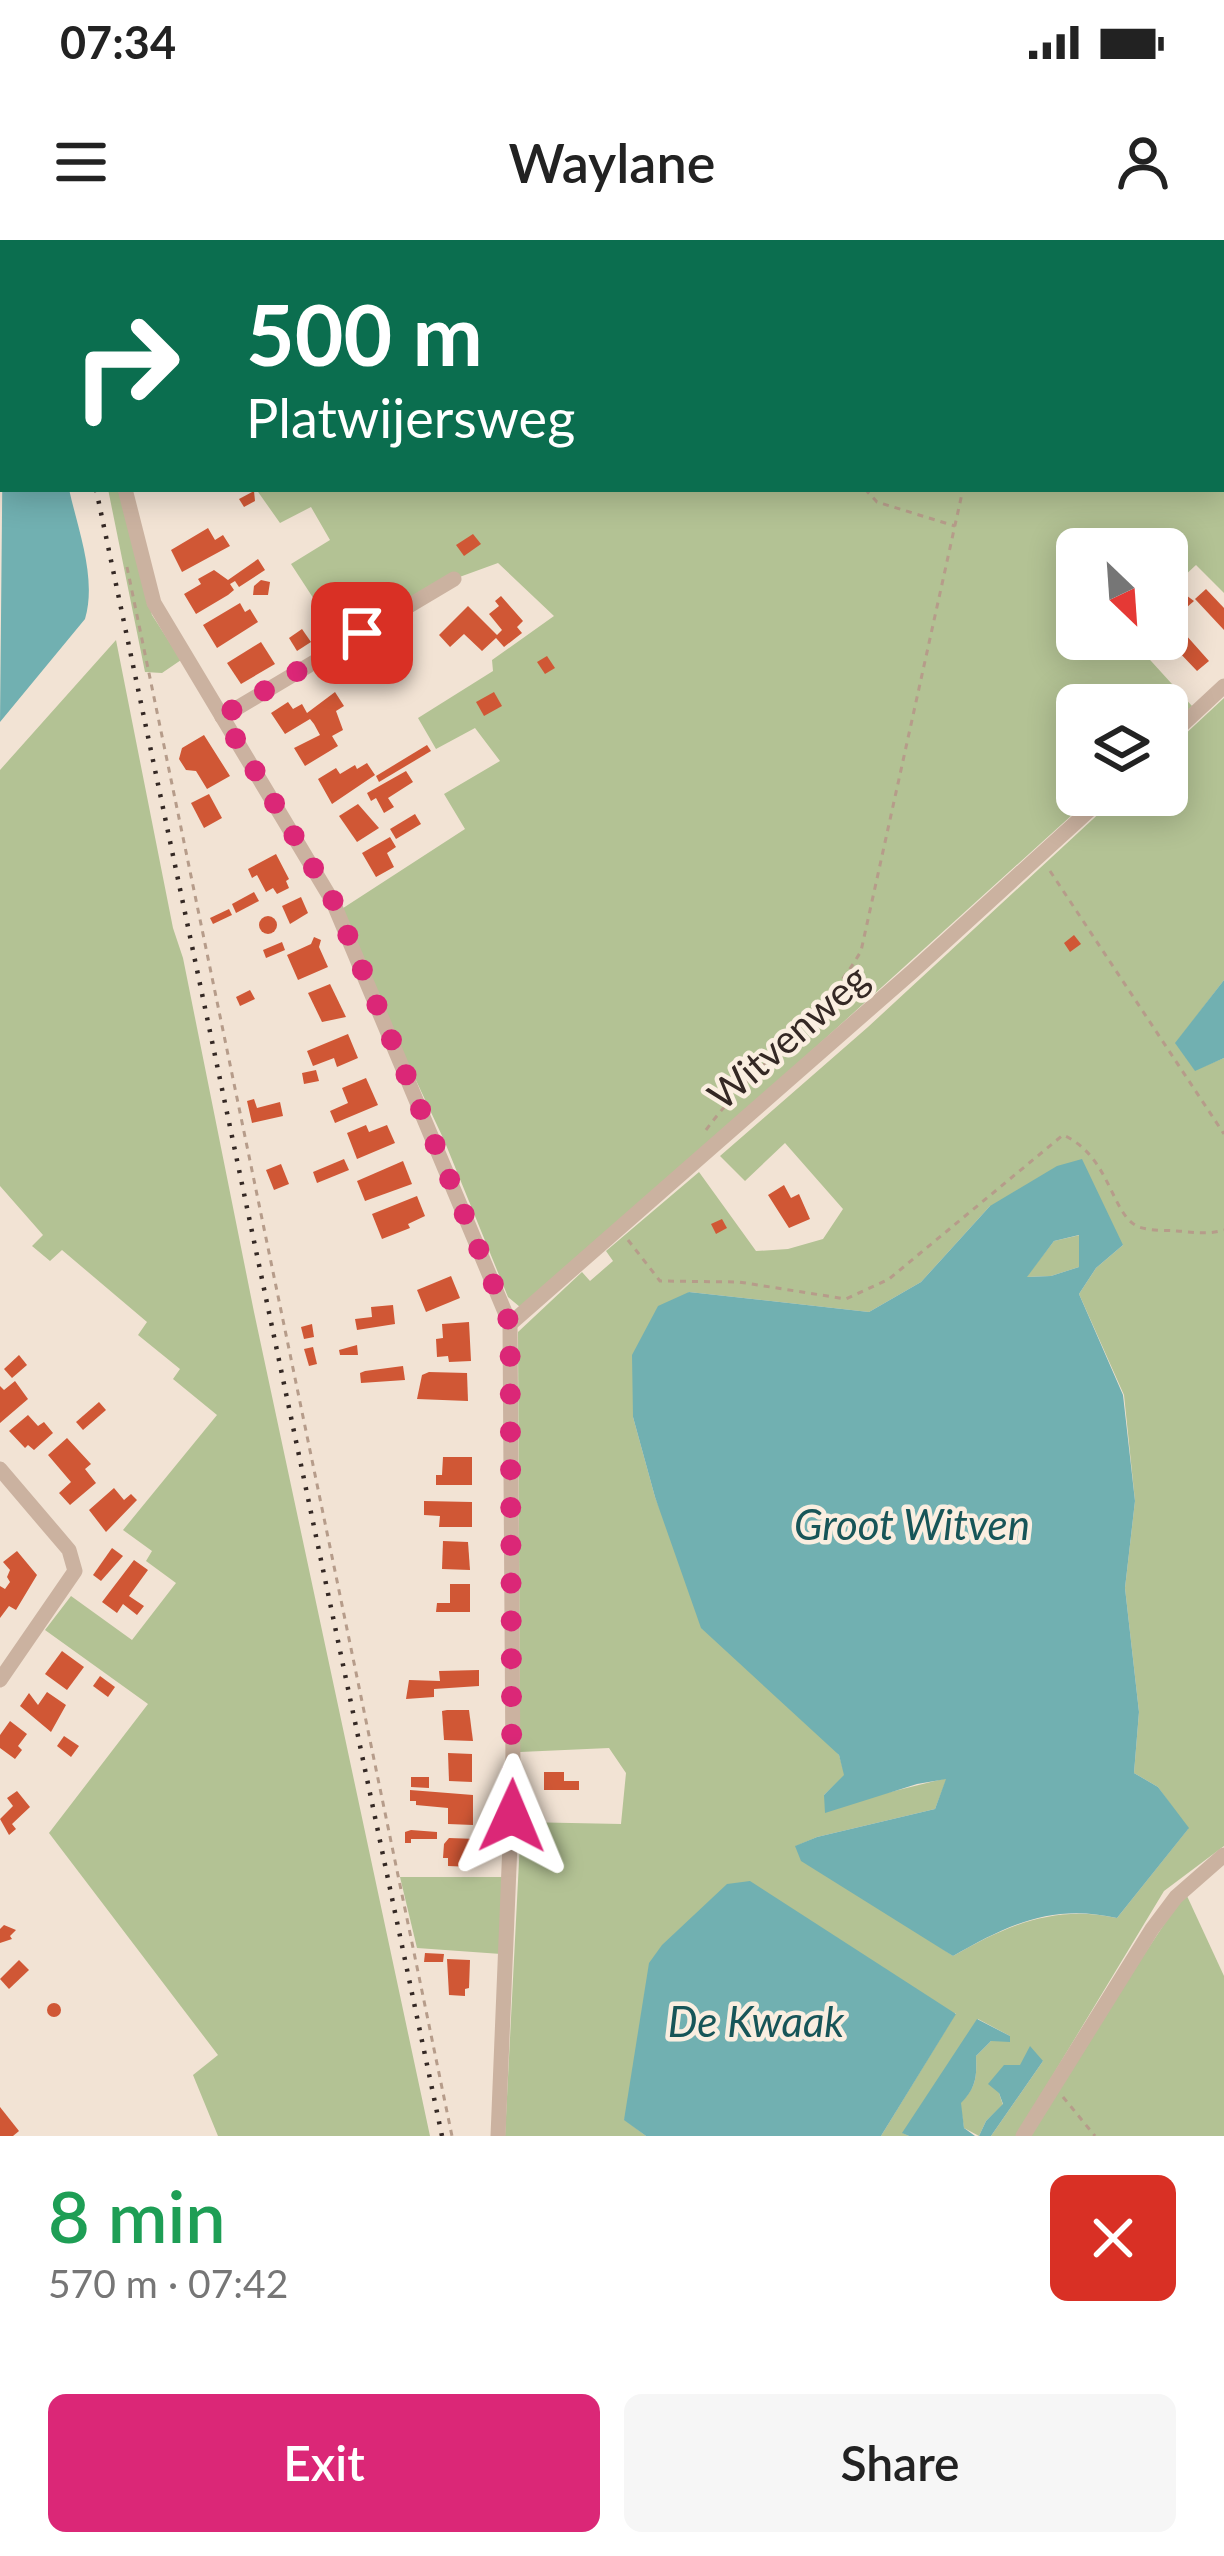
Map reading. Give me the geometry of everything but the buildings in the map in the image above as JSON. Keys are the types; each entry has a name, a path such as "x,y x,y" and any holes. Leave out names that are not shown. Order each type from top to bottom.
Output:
{"street":[{"path":"126,492 154,603 334,902 510,1324 513,1770 498,2136"},
{"path":"222,716 454,579"},
{"path":"1188,719 1224,686"},
{"name":"Witvenweg","path":"510,1324 1083,816"},
{"path":"0,1469 69,1550 75,1571 0,1680"},
{"path":"1023,2136 1152,1930 1176,1897 1224,1855"}],"path":[{"path":"869,492 878,502 956,526"},
{"path":"705,1131 736,1089 842,985 861,951 962,492"},
{"path":"128,567 452,2136"},
{"path":"1040,856 1224,1135"},
{"path":"619,1229 660,1280 739,1282 846,1299 889,1280 1063,1135 1079,1142 1097,1162 1124,1218 1141,1228 1211,1234 1224,1230"},
{"path":"1054,2086 1095,2136"}],"green space":[{"path":"109,492 122,492 152,615 181,660 162,673 145,672"},
{"path":"258,492 1224,492 1224,593 1196,565 1188,572 1188,528 1056,528 1056,660 1150,660 1172,684 1056,684 1056,816 1071,816 713,1140 520,1307 508,1297 444,1140 337,912 465,829 444,794 500,761 475,728 436,749 418,718 493,671 492,660 554,616 498,563 454,579 397,612 393,604 338,636 291,564 330,540 311,507 280,523"},
{"path":"116,640 430,2136 218,2136 193,2075 218,2055 49,1833 148,1704 45,1630 71,1596 132,1640 176,1583 146,1561 152,1551 123,1530 217,1415 173,1379 180,1369 138,1335 147,1322 62,1250 50,1261 32,1246 43,1235 0,1186 0,770"},
{"path":"1224,698 1224,980 1176,1043 1195,1070 1224,1058 1224,1846 1164,1891 1016,2136 991,2136 1043,2061 1020,2066 999,2093 1003,2105 986,2121 979,2136 964,2128 960,2103 974,2082 976,2056 991,2041 1010,2041 1010,2036 978,2019 903,2133 909,2136 881,2136 956,2013 624,2119 646,2136 505,2136 521,1822 621,1824 626,1773 609,1748 520,1752 518,1332 582,1272 590,1281 613,1261 606,1251 699,1172 756,1251 788,1249 823,1239 843,1209 785,1143 745,1181 720,1156 1096,816 1188,816 1188,731","holes":["990,1206 1123,1245 1096,1268 1079,1294 1124,1395 1135,1501 1125,1588 1139,1712 1134,1773 1158,1787 1188,1829 1117,1918 1052,1916 992,1935 953,1956 796,1846 935,1809 947,1778 874,1796 824,1795 845,1775 839,1755 680,1559 655,1497 633,1417 633,1355 689,1292 869,1312 921,1282"]},
{"path":"1080,1235 1079,1267 1051,1276 1026,1277 1054,1241"},
{"path":"400,1877 504,1877 501,1954 417,1948"},
{"path":"1187,1896 1224,1976 1224,2136 1030,2136 1080,2051"}],"water":[{"path":"2,492 70,492 89,587 85,619 0,722"},
{"path":"1224,980 1224,1058 1195,1071 1175,1043"},
{"name":"Groot Witven","path":"1082,1159 1123,1245 1096,1268 1079,1294 1123,1395 1135,1501 1125,1588 1139,1712 1134,1773 1158,1787 1189,1828 1117,1918 1051,1915 992,1935 953,1956 801,1861 795,1846 817,1837 935,1809 946,1779 825,1813 824,1795 844,1775 839,1755 701,1628 633,1417 632,1355 658,1306 689,1292 869,1312 921,1282 990,1206 1057,1166","holes":["1079,1235 1079,1267 1051,1276 1027,1277 1054,1241"]},
{"name":"De Kwaak","path":"750,1881 956,2014 881,2136 646,2136 624,2120 649,1963 727,1884"},
{"path":"977,2019 1010,2036 1010,2042 991,2041 976,2056 974,2082 961,2103 964,2128 975,2136 902,2133"},
{"path":"1030,2046 1043,2061 991,2136 979,2136 1003,2104 988,2084 1004,2065 1020,2065"}],"railway":[{"path":"97,492 442,2136"}],"route":[{"path":"362,633 222,716 334,902 510,1324 512,1816"}]}
